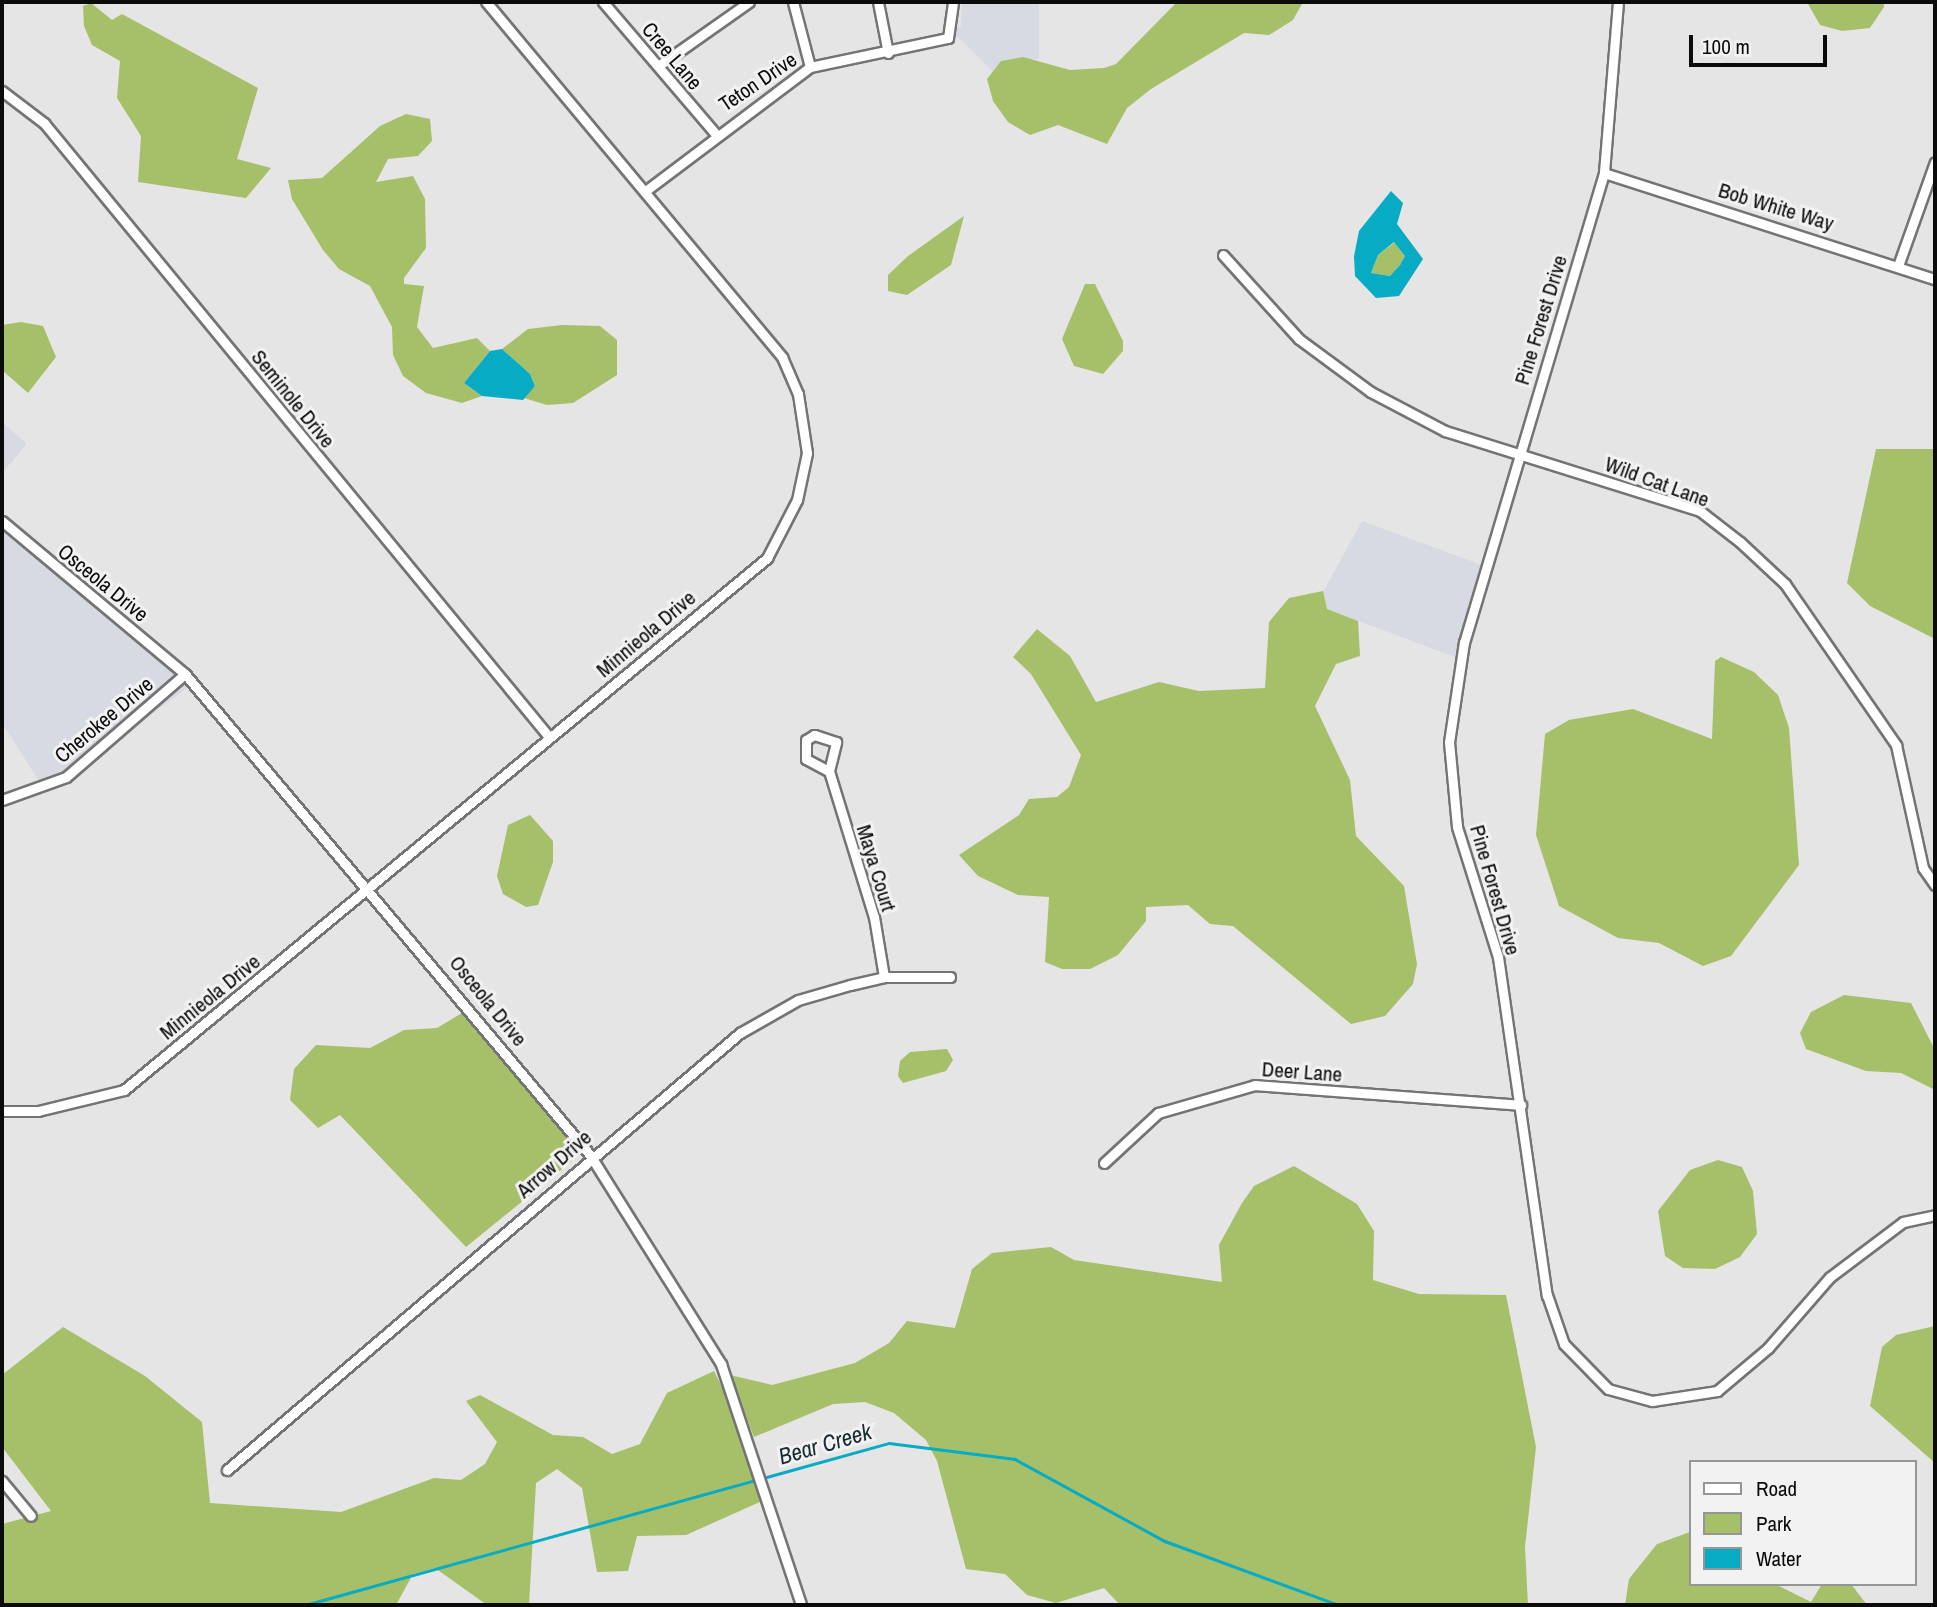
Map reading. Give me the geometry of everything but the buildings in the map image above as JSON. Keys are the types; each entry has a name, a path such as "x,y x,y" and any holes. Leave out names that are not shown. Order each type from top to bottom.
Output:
{"street":[{"name":"Minnieola Drive","path":"2,1111 38,1111 124,1090 371,889 549,737 767,558 797,500 807,453 798,394 782,356 648,189 486,2"},
{"path":"658,66 749,2"},
{"path":"793,2 810,67"},
{"path":"878,2 888,53"},
{"name":"Teton Drive","path":"648,189 715,133 810,67 888,53 948,38 953,2"},
{"name":"Pine Forest Drive","path":"1618,2 1605,173 1464,642 1450,743 1457,827 1498,957 1547,1295 1564,1344 1608,1389 1652,1401 1717,1391 1768,1348 1830,1277 1903,1222 1935,1215"},
{"name":"Cree Lane","path":"607,3 715,133"},
{"name":"Seminole Drive","path":"2,91 44,123 549,737"},
{"path":"1899,263 1935,162"},
{"name":"Bob White Way","path":"1605,173 1899,263 1935,279"},
{"name":"Wild Cat Lane","path":"1223,255 1257,298 1334,368 1445,431 1519,452 1700,511 1785,584 1896,745 1923,868 1935,885"},
{"name":"Osceola Drive","path":"2,521 185,674 371,889 590,1155 721,1364 801,1605"},
{"name":"Cherokee Drive","path":"2,800 66,777 185,674"},
{"name":"Maya Court","path":"829,771 806,759 806,740 814,735 836,743 829,771 874,916 884,977"},
{"name":"Arrow Drive","path":"227,1470 590,1155 740,1033 798,1000 884,977 950,976"},
{"name":"Deer Lane","path":"1104,1163 1158,1113 1255,1085 1521,1105"},
{"path":"2,1481 31,1516"}],"shaded area":[{"path":"962,2 1039,2 1039,59 1001,61 993,72 952,31 961,26"},
{"path":"2,422 27,444 2,473"},
{"path":"1362,521 1490,568 1463,660 1327,609 1323,592"},
{"path":"2,528 190,686 46,792 2,723"}],"green space":[{"path":"1177,2 1303,2 1293,20 1269,35 1244,33 1151,89 1127,108 1107,144 1058,125 1030,135 1008,122 993,101 987,79 1001,61 1023,57 1070,70 1104,68 1116,64"},
{"path":"1807,2 1884,2 1884,7 1870,28 1842,31 1820,25"},
{"path":"91,3 112,20 122,14 258,88 237,159 271,168 246,198 138,182 141,136 117,98 120,61 92,45 84,26 83,6"},
{"path":"406,114 430,119 432,141 418,156 388,159 376,182 413,176 425,199 426,248 404,278 404,284 424,286 417,327 433,348 477,338 490,351 464,383 482,396 462,403 426,393 403,376 393,355 392,327 370,286 339,269 323,250 292,199 288,180 322,178 380,126"},
{"path":"964,216 951,265 907,295 888,291 888,275 908,256"},
{"path":"1395,242 1405,256 1400,265 1390,276 1371,273 1378,255"},
{"path":"1085,284 1095,284 1123,341 1123,351 1103,374 1074,366 1062,339"},
{"path":"21,322 43,326 56,357 28,393 2,370 2,325"},
{"path":"562,325 600,326 617,340 617,375 573,403 547,405 524,398 535,386 530,374 502,349 528,329"},
{"path":"1876,449 1935,449 1935,639 1870,606 1847,583"},
{"path":"1323,591 1327,609 1358,621 1360,656 1336,664 1315,706 1350,780 1356,836 1404,886 1417,964 1413,984 1385,1016 1351,1024 1233,926 1210,924 1188,905 1146,907 1146,921 1118,955 1090,969 1062,969 1045,962 1049,897 1018,895 978,876 959,855 1019,815 1029,799 1057,797 1069,787 1081,755 1031,674 1013,657 1037,629 1070,656 1096,702 1159,682 1199,691 1265,688 1269,622 1289,598"},
{"path":"1721,657 1754,672 1778,695 1789,728 1799,865 1731,956 1703,966 1659,943 1618,938 1559,906 1536,835 1545,734 1569,720 1633,709 1712,739 1715,661"},
{"path":"530,815 553,841 553,862 538,905 526,907 503,894 497,876 508,825"},
{"path":"1844,995 1911,1003 1935,1050 1935,1090 1901,1073 1866,1071 1806,1049 1800,1033 1811,1012"},
{"path":"467,1010 582,1153 466,1247 340,1115 318,1128 290,1100 294,1069 316,1045 370,1048 404,1030 437,1028"},
{"path":"947,1049 953,1060 946,1071 903,1083 898,1076 900,1061 910,1052"},
{"path":"1718,1160 1742,1167 1753,1191 1757,1234 1740,1257 1715,1269 1683,1268 1665,1256 1658,1211 1690,1170"},
{"path":"1294,1166 1357,1204 1374,1231 1373,1280 1419,1294 1506,1295 1536,1447 1525,1547 1528,1605 1120,1605 1104,1588 1056,1603 1027,1595 1005,1574 966,1569 937,1461 926,1440 894,1413 865,1402 833,1404 754,1437 730,1375 772,1385 855,1363 889,1343 907,1321 955,1328 972,1269 992,1253 1051,1247 1074,1260 1222,1282 1219,1245 1242,1203 1254,1186"},
{"path":"1935,1326 1935,1463 1870,1406 1882,1347 1896,1335"},
{"path":"63,1327 145,1376 202,1422 210,1503 341,1512 434,1478 461,1480 485,1464 497,1442 466,1401 480,1395 553,1435 583,1437 612,1454 640,1444 667,1393 714,1371 740,1423 762,1501 686,1535 637,1536 628,1571 597,1572 582,1488 557,1469 536,1483 529,1605 487,1605 435,1568 413,1574 396,1605 2,1605 2,1524 51,1511 2,1447 2,1375"},
{"path":"1688,1533 1688,1586 1779,1586 1811,1602 1821,1586 1853,1586 1867,1605 1625,1605 1629,1579 1657,1544"}],"water":[{"path":"1391,191 1403,203 1397,224 1423,259 1399,296 1376,298 1355,276 1354,256 1359,231","holes":["1394,242 1405,256 1390,276 1371,273 1378,255"]},
{"path":"502,349 530,374 535,386 523,400 482,396 464,383 490,351"}],"waterway":[{"name":"Bear Creek","path":"305,1605 889,1443 1015,1459 1165,1541 1339,1605"}]}
